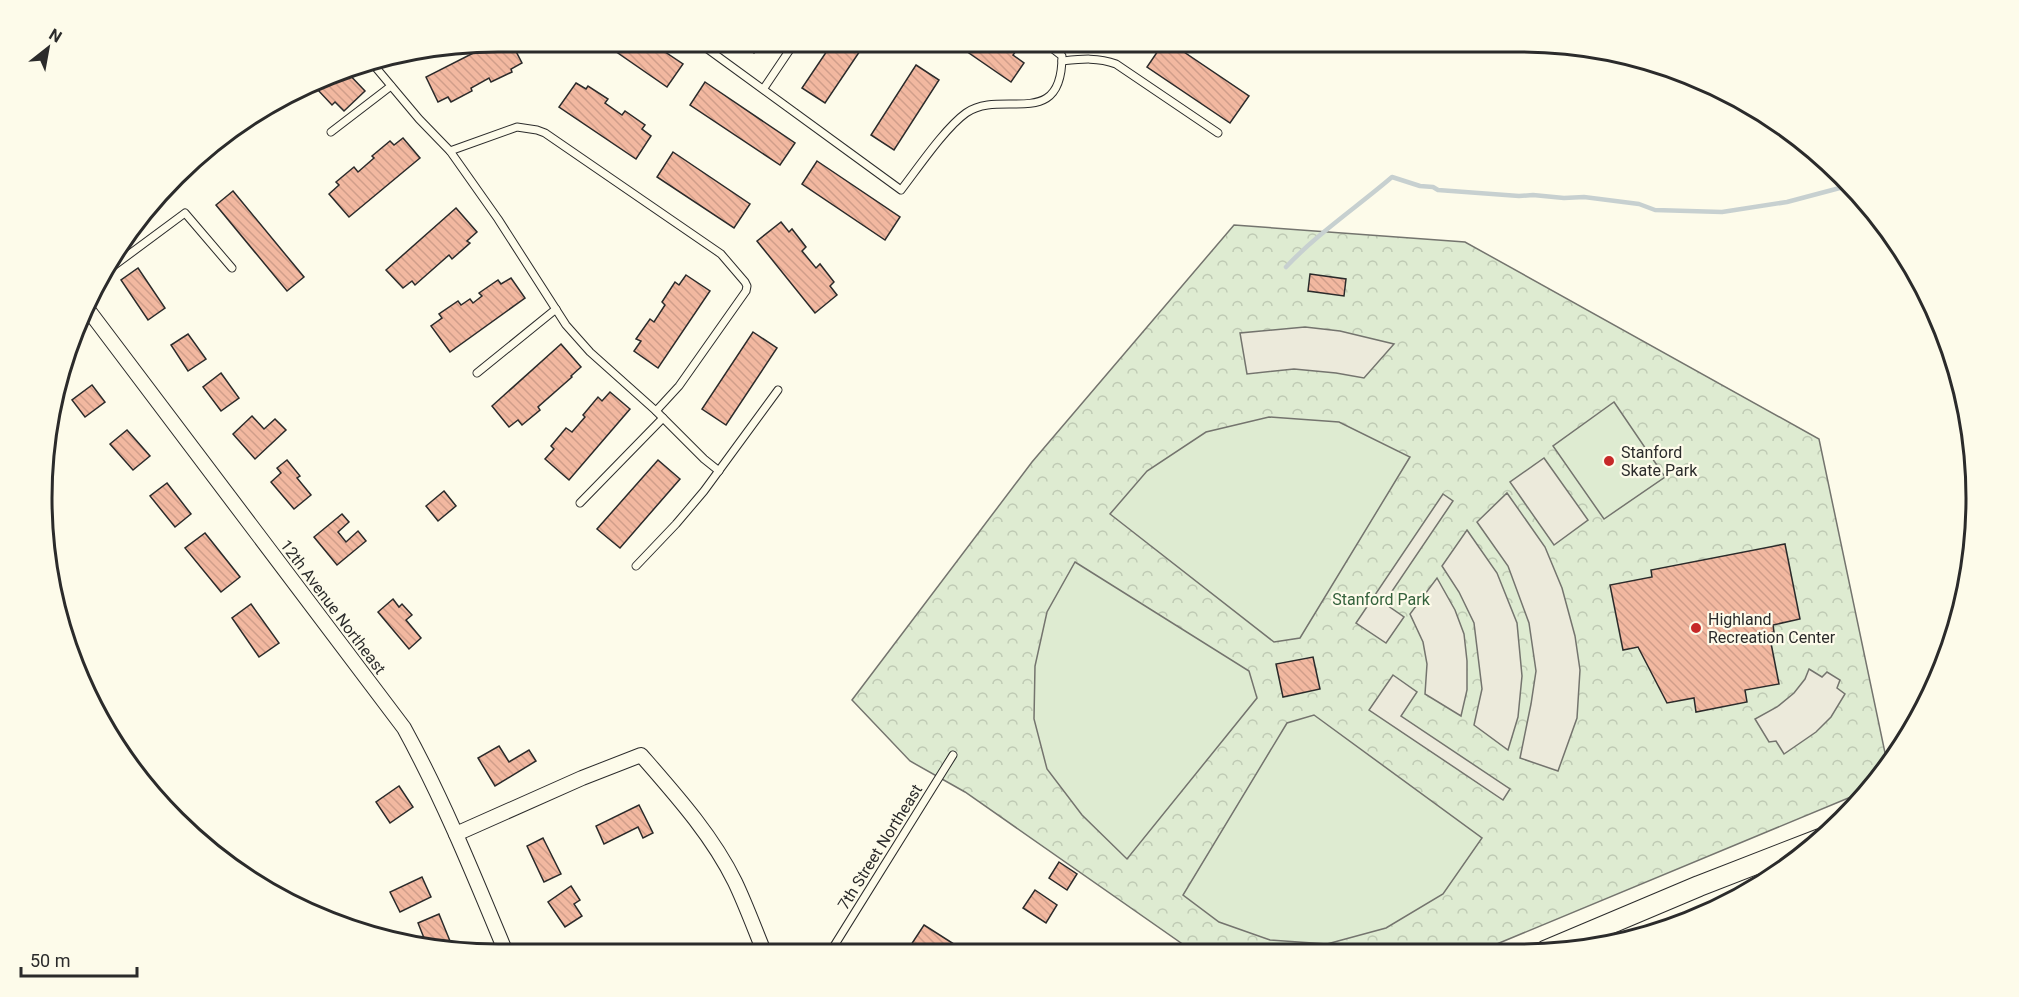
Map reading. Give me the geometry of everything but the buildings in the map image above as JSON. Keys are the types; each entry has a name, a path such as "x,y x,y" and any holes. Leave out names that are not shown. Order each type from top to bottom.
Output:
{"main road":[{"path":"1565,942 1797,848"}],"street":[{"name":"12th Avenue Northeast","path":"92,315 404,728 456,834 502,944"},
{"path":"456,834 582,778 641,755 674,793 718,853 734,881 761,944"}],"lane":[{"path":"712,52 901,190 958,119 978,106 1026,104 1046,98 1052,93 1062,71 1062,56 1057,52"},
{"path":"764,88 788,52"},
{"path":"1062,61 1086,58 1103,59 1116,64 1218,133"},
{"path":"377,70 450,151 498,219 556,309 590,352 718,471"},
{"path":"331,132 391,86"},
{"path":"450,151 517,127 545,133 713,248 745,282 746,291 679,386 656,411"},
{"path":"122,259 185,213 232,267"},
{"path":"477,372 556,309"},
{"path":"636,566 676,524 778,390"},
{"path":"580,503 663,418"},
{"name":"7th Street Northeast","path":"835,944 953,755"}],"green space":[{"name":"Stanford Park","path":"1234,225 1465,242 1819,439 1885,754 1853,796 1497,944 1183,944 965,792 910,761 852,700 1032,462"},
{"name":"Stanford Skate Park","path":"1614,402 1665,477 1604,519 1553,446"},
{"path":"1269,417 1339,422 1410,457 1300,638 1274,642 1110,514 1147,471 1206,432"},
{"path":"1075,562 1249,671 1257,698 1127,859 1082,815 1047,769 1034,719 1035,666 1047,612"},
{"path":"1314,715 1482,838 1443,894 1386,928 1327,944 1270,940 1219,922 1183,895 1287,723"}],"shaded area":[{"path":"1305,327 1340,331 1394,344 1364,378 1294,369 1247,374 1240,333"},
{"path":"1544,458 1588,520 1554,545 1510,482"},
{"path":"1507,493 1545,547 1562,588 1575,636 1580,670 1577,718 1558,771 1520,758 1536,671 1529,623 1508,566 1477,522"},
{"path":"1443,494 1453,501 1384,603 1404,617 1386,643 1356,623"},
{"path":"1467,530 1497,573 1517,623 1522,676 1518,717 1508,750 1474,725 1482,689 1474,623 1459,592 1442,566"},
{"path":"1437,578 1455,610 1464,634 1467,690 1461,716 1425,694 1427,664 1423,642 1410,614"},
{"path":"1809,669 1822,677 1827,672 1840,680 1837,688 1845,694 1831,717 1816,732 1784,754 1776,741 1769,742 1755,719 1777,707 1794,693 1805,679"},
{"path":"1393,675 1417,692 1401,716 1510,789 1503,800 1369,710"}],"waterway":[{"path":"1286,267 1324,231 1392,177 1438,190 1519,196 1584,197 1639,204 1655,210 1722,212 1787,202 1841,188"}],"place":[{"name":"Stanford Skate Park","path":"1609,461"},
{"name":"Highland Recreation Center","path":"1696,628"}]}
